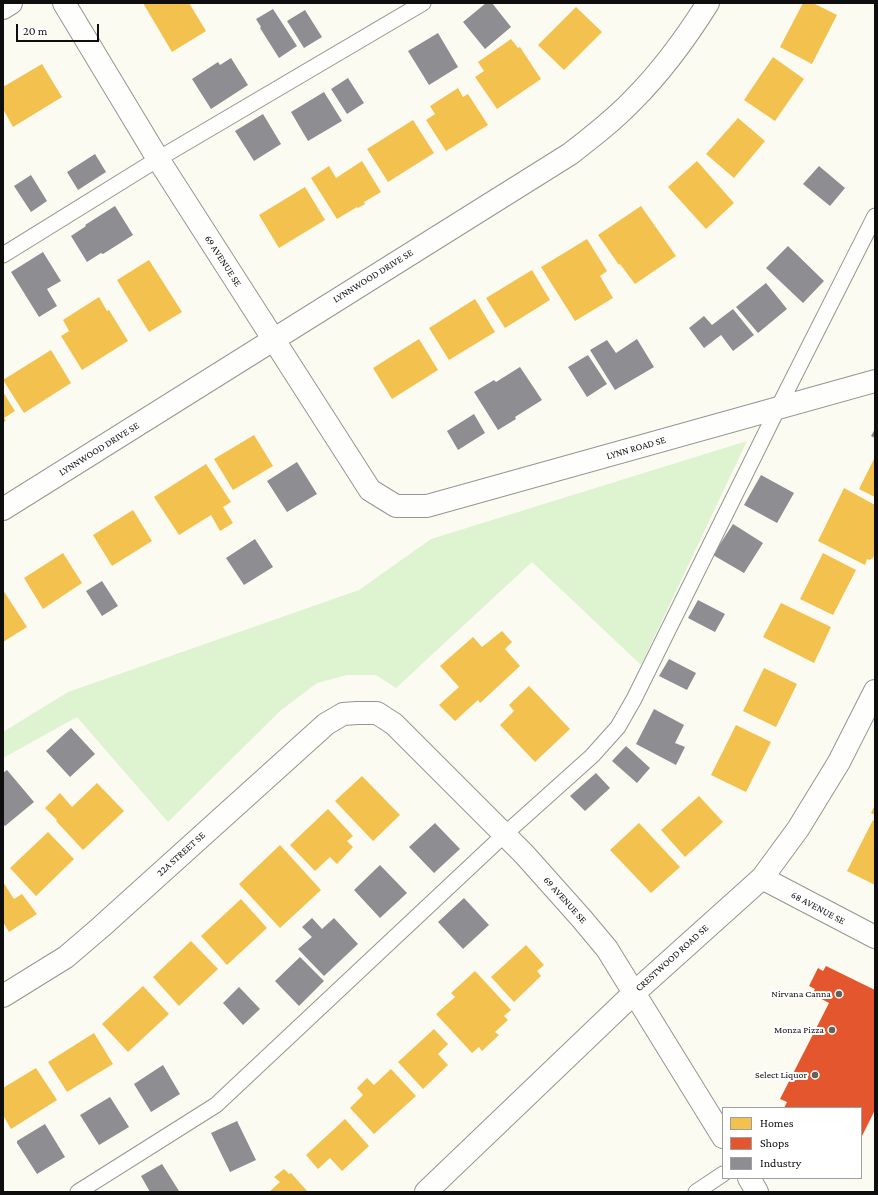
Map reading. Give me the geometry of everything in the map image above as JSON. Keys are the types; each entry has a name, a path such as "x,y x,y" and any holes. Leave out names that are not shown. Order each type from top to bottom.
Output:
{"street":[{"path":"3,8 11,3"},
{"name":"69 AVENUE SE","path":"64,3 158,159 370,490 396,506"},
{"name":"LYNNWOOD DRIVE SE","path":"3,510 273,339 570,154 592,137 633,100 660,71 685,38 708,3"},
{"name":"LYNN ROAD SE","path":"396,506 427,506 875,381"},
{"name":"CRESTWOOD ROAD SE","path":"426,1192 634,993 762,878 798,829 840,762 875,691"},
{"name":"69 AVENUE SE","path":"357,713 377,713 394,724 505,834 582,919 607,949 722,1134"},
{"name":"22A STREET SE","path":"3,996 66,957 326,724 343,714 357,713"},
{"name":"68 AVENUE SE","path":"762,878 875,937"},
{"path":"750,1179 758,1192"}],"lane":[{"path":"3,255 158,159 423,3"},
{"path":"78,1192 216,1105 505,834 592,756 618,727 634,699 875,216"},
{"path":"696,1192 722,1175"}],"green space":[{"path":"747,441 641,665 532,562 396,688 376,675 347,675 317,683 280,711 168,822 77,717 3,758 3,732 68,692 359,590 431,539"}],"building: Homes":[{"path":"143,3 189,3 206,31 172,52"},
{"path":"803,3 813,3 837,15 812,64 780,47"},
{"path":"576,7 602,32 564,70 538,45"},
{"path":"511,39 518,48 520,47 541,79 497,109 475,77 484,71 478,62"},
{"path":"773,57 804,79 775,121 744,100"},
{"path":"42,64 62,97 13,127 3,109 3,87"},
{"path":"458,88 463,97 468,94 488,125 446,151 426,120 435,114 430,106"},
{"path":"738,118 765,141 734,178 706,154"},
{"path":"413,120 434,153 388,182 367,149"},
{"path":"362,161 381,192 364,202 365,204 337,219 311,178 329,166 336,178"},
{"path":"697,161 734,203 706,229 668,187"},
{"path":"305,187 325,220 279,248 259,215"},
{"path":"641,206 676,256 635,284 620,264 619,265 598,235"},
{"path":"587,239 607,271 600,276 613,298 575,321 541,267"},
{"path":"149,260 182,312 149,332 117,280"},
{"path":"532,270 550,300 505,328 486,298"},
{"path":"99,297 128,341 82,370 61,336 69,331 63,320"},
{"path":"475,299 495,332 449,360 429,328"},
{"path":"419,339 438,370 392,399 373,368"},
{"path":"51,350 71,383 24,413 3,380"},
{"path":"3,392 15,411 4,418 6,421 3,422"},
{"path":"254,435 273,466 233,490 214,459"},
{"path":"875,457 875,497 859,489"},
{"path":"206,464 231,502 223,507 233,523 220,531 211,515 179,535 154,497"},
{"path":"844,488 875,505 875,554 873,558 869,560 867,559 865,565 818,541"},
{"path":"133,510 152,541 112,566 93,535"},
{"path":"63,553 82,583 43,609 24,578"},
{"path":"823,553 856,570 833,615 800,599"},
{"path":"3,590 27,627 3,642"},
{"path":"781,603 831,627 814,663 763,637"},
{"path":"502,631 512,642 505,649 520,666 480,703 478,700 455,721 439,705 459,687 440,666 473,637 482,647"},
{"path":"764,668 797,684 776,727 743,711"},
{"path":"529,686 570,729 535,762 500,725 514,711 509,705"},
{"path":"736,725 771,742 746,792 711,775"},
{"path":"362,776 400,815 373,841 335,801"},
{"path":"97,783 124,811 83,850 45,808 60,793 72,807"},
{"path":"699,796 723,822 685,857 661,830"},
{"path":"875,805 875,815 871,813"},
{"path":"328,809 353,836 347,841 353,847 337,864 330,857 315,871 290,845"},
{"path":"873,820 875,821 875,885 847,871"},
{"path":"639,823 680,867 651,893 610,850"},
{"path":"48,832 74,859 36,896 10,868"},
{"path":"280,845 321,890 280,928 239,884"},
{"path":"3,882 14,899 22,894 37,914 9,932 3,922"},
{"path":"241,899 267,928 227,965 201,936"},
{"path":"191,941 218,969 179,1006 153,977"},
{"path":"526,945 544,965 537,971 541,976 514,1002 491,977"},
{"path":"475,971 511,1010 504,1016 508,1020 495,1032 499,1035 482,1051 479,1047 472,1053 436,1014 455,997 451,993"},
{"path":"143,986 169,1014 128,1052 102,1024"},
{"path":"434,1029 448,1044 438,1054 448,1065 423,1089 398,1062"},
{"path":"94,1033 113,1064 67,1092 48,1062"},
{"path":"36,1068 57,1100 11,1129 3,1115 3,1088"},
{"path":"391,1069 416,1096 374,1134 350,1108 363,1095 357,1088 367,1078 374,1085"},
{"path":"345,1119 369,1146 342,1171 330,1158 318,1169 306,1155"},
{"path":"284,1169 289,1174 291,1173 308,1192 269,1192 280,1182 274,1177"}],"building: Shops":[{"path":"826,966 875,990 875,1110 862,1136 862,1107 784,1107 787,1102 780,1099 829,1003 812,994 815,989 809,986 818,968 823,971"}],"building: Industry":[{"path":"486,3 492,3 511,27 485,49 463,22"},
{"path":"273,9 297,46 279,58 256,19"},
{"path":"305,10 322,37 304,48 287,21"},
{"path":"438,33 458,67 429,85 408,51"},
{"path":"231,58 248,85 211,109 192,79 218,62 220,65"},
{"path":"348,78 364,103 347,114 331,89"},
{"path":"324,92 342,121 308,141 291,112"},
{"path":"263,114 281,144 254,161 235,131"},
{"path":"95,154 106,172 78,190 67,172"},
{"path":"819,166 845,188 830,206 803,184"},
{"path":"31,175 47,201 31,212 14,186"},
{"path":"115,206 133,235 87,262 71,236 86,226 85,225"},
{"path":"788,246 824,281 803,303 766,268"},
{"path":"43,252 61,281 47,289 57,306 39,317 11,272"},
{"path":"766,283 787,309 758,333 736,307"},
{"path":"733,309 754,335 733,351 721,335 704,348 689,328 704,316 712,325"},
{"path":"637,339 654,367 615,390 590,350 607,340 616,353"},
{"path":"588,355 607,384 587,397 568,367"},
{"path":"520,367 542,400 498,430 474,392 494,380 496,382"},
{"path":"474,414 485,433 458,450 447,431"},
{"path":"875,429 875,438 871,436"},
{"path":"297,462 317,494 287,512 267,481"},
{"path":"761,475 794,493 777,523 744,505"},
{"path":"733,524 763,543 744,573 713,555"},
{"path":"255,539 273,567 244,585 226,558"},
{"path":"102,581 118,606 102,616 86,591"},
{"path":"698,600 725,614 715,632 688,618"},
{"path":"669,659 696,673 687,690 659,676"},
{"path":"654,709 684,725 675,743 685,747 676,765 636,744"},
{"path":"71,728 95,754 70,777 46,751"},
{"path":"626,746 650,768 637,783 612,761"},
{"path":"7,770 34,802 5,826 3,824 3,773"},
{"path":"596,773 610,788 585,811 570,796"},
{"path":"435,823 460,849 434,873 409,847"},
{"path":"380,865 407,893 380,918 354,890"},
{"path":"464,898 489,925 463,949 438,922"},
{"path":"312,918 322,929 334,918 358,944 324,976 298,949 312,937 302,927"},
{"path":"300,957 324,981 299,1006 275,981"},
{"path":"239,987 260,1009 243,1025 223,1003"},
{"path":"163,1065 180,1094 151,1112 134,1084"},
{"path":"110,1097 129,1127 99,1145 80,1115"},
{"path":"237,1121 256,1160 230,1172 211,1133"},
{"path":"45,1124 65,1157 37,1174 17,1141"},
{"path":"162,1164 179,1191 150,1192 141,1176"}],"place":[{"name":"Nirvana Canna","path":"839,994"},
{"name":"Monza Pizza","path":"832,1030"},
{"name":"Select Liquor","path":"815,1075"}]}
